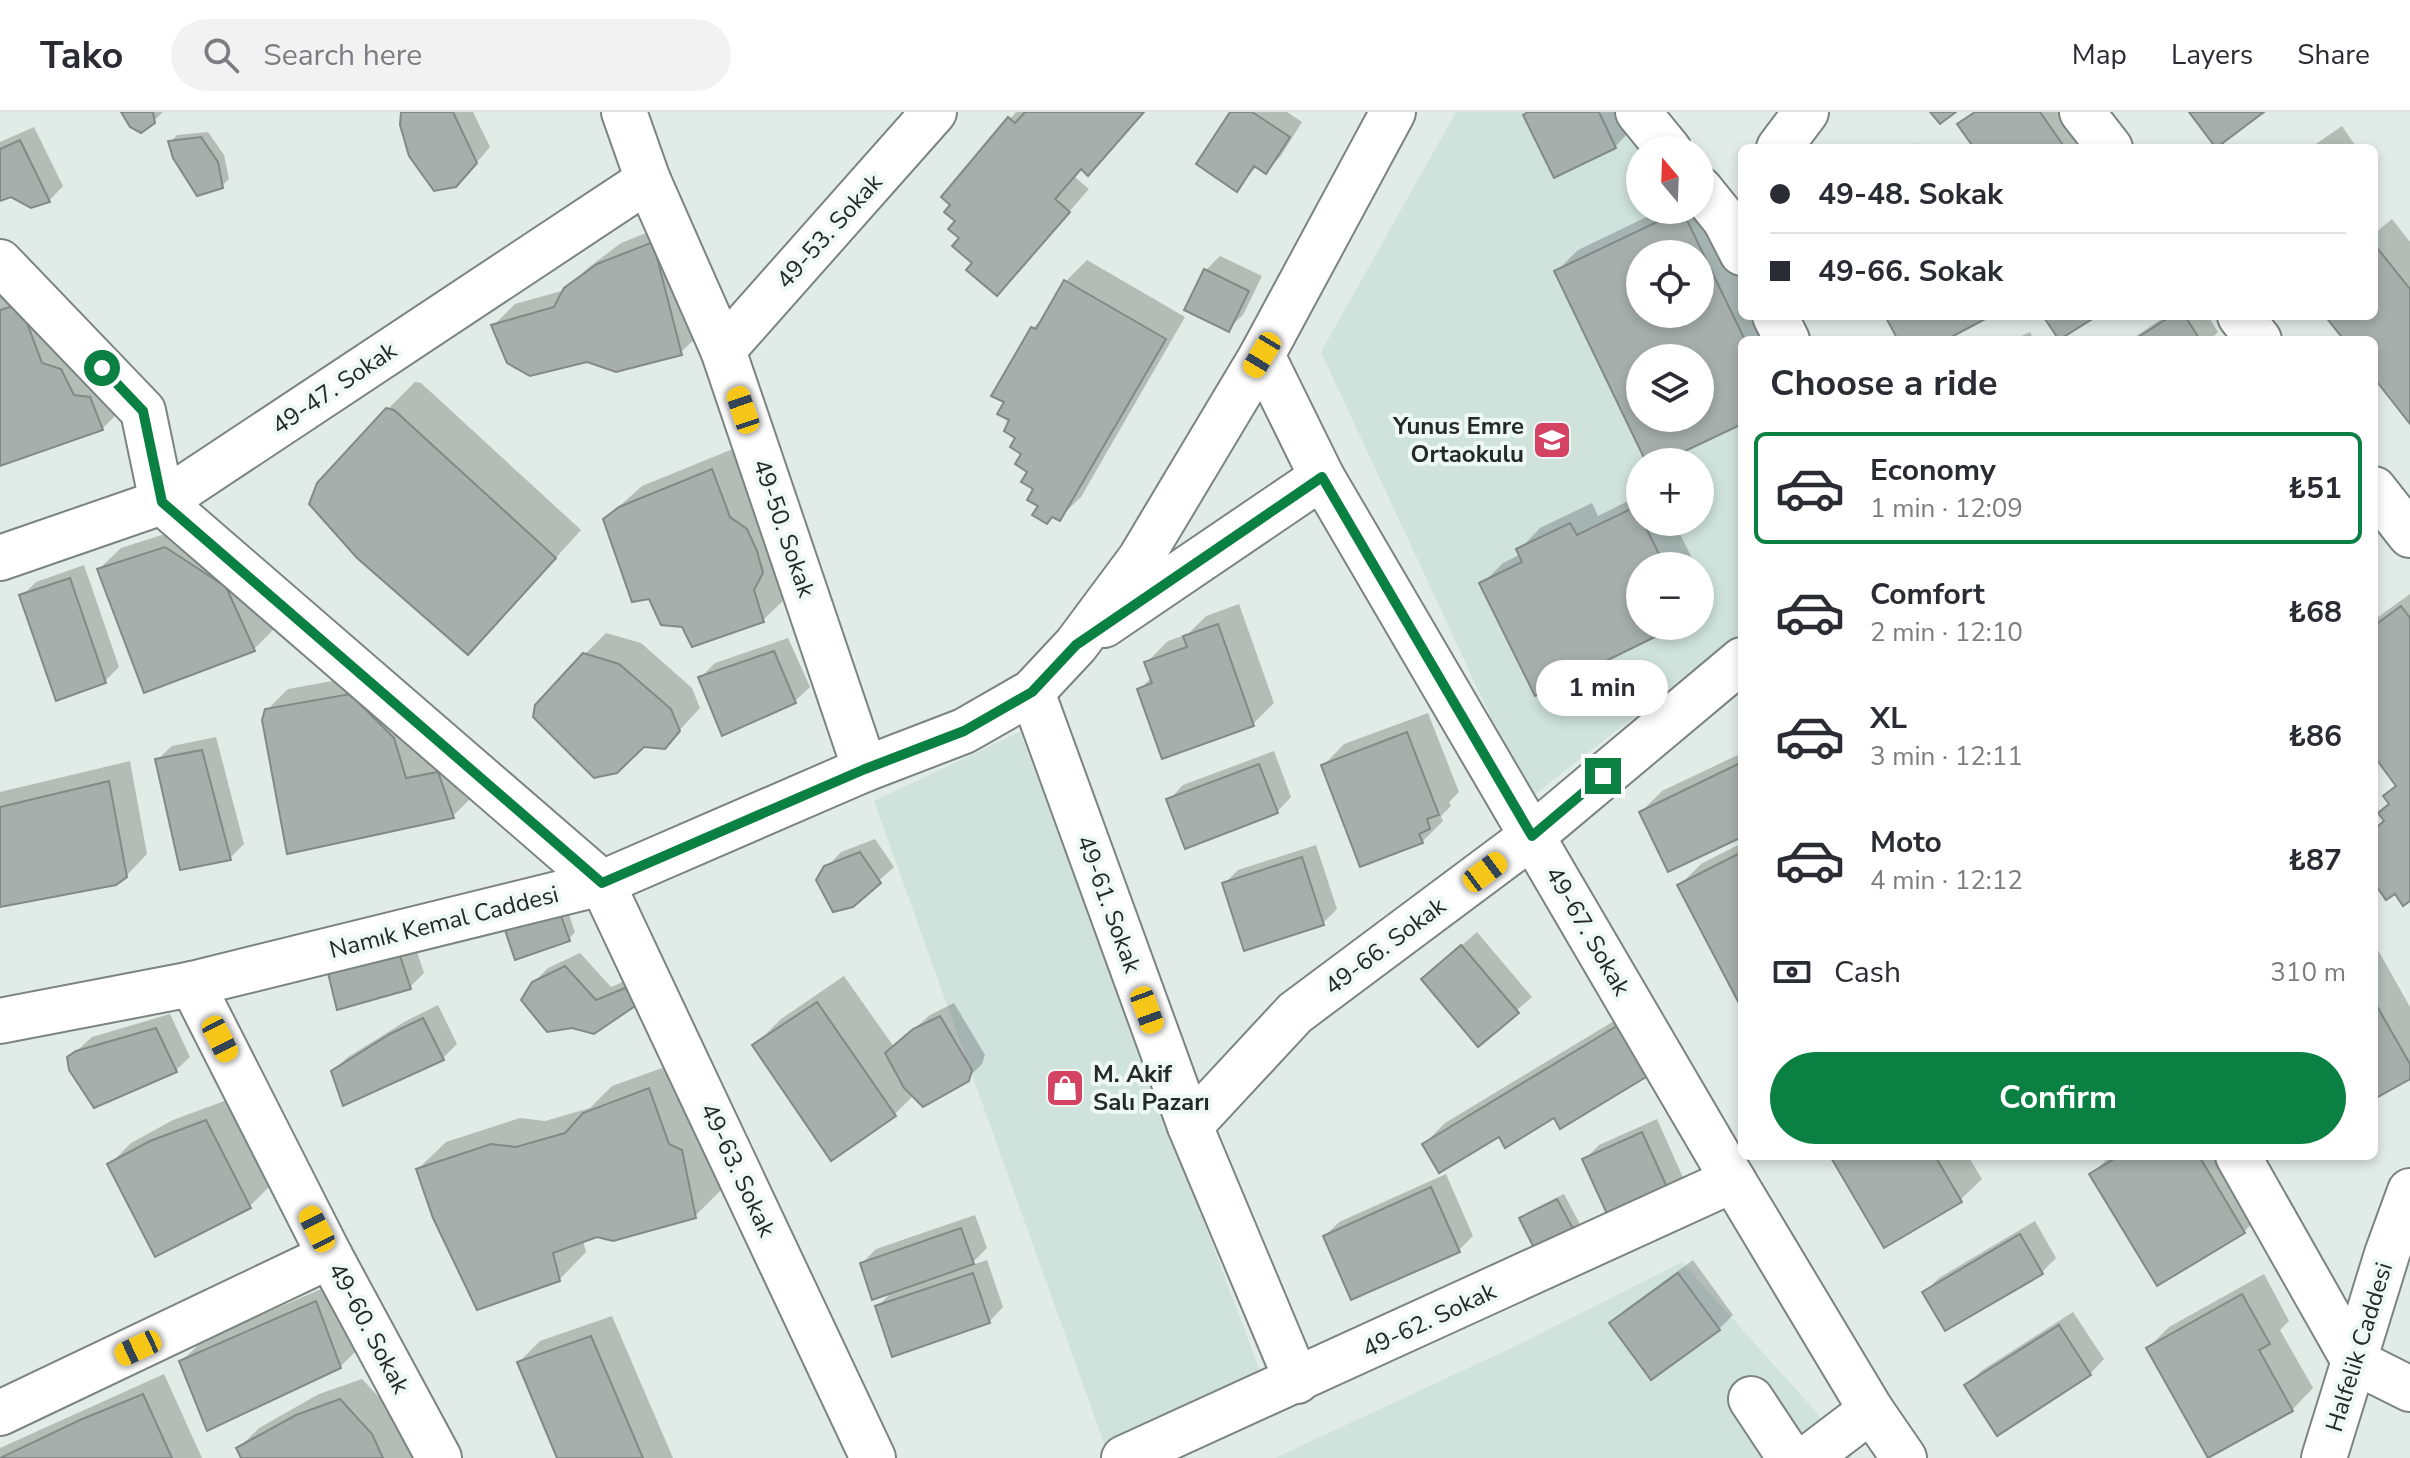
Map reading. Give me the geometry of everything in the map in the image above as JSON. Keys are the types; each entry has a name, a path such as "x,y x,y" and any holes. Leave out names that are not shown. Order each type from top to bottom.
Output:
{"street":[{"name":"49-50. Sokak","path":"624,112 648,180 723,350 865,769"},
{"name":"49-53. Sokak","path":"723,350 934,112"},
{"name":"Namık Kemal Caddesi","path":"0,1021 192,984 602,883 865,769 964,731 1032,692 1076,645 1140,559 1262,355 1393,112"},
{"path":"1638,112 1658,136"},
{"path":"1782,144 1806,112"},
{"path":"2082,112 2107,144"},
{"name":"49-47. Sokak","path":"0,558 162,502 648,180"},
{"path":"0,262 143,411 162,502 602,883"},
{"path":"2243,320 2256,336"},
{"name":"49-67. Sokak","path":"1262,355 1322,477 1733,1180 1871,1410 1904,1458"},
{"path":"1076,645 1322,477"},
{"path":"2378,494 2410,535"},
{"name":"49-66. Sokak","path":"1190,1126 1295,1013 1532,836 1738,663"},
{"name":"49-61. Sokak","path":"1032,692 1190,1126 1297,1381"},
{"name":"49-63. Sokak","path":"602,883 873,1458"},
{"name":"49-60. Sokak","path":"192,984 330,1256 439,1458"},
{"path":"2240,1160 2354,1361 2410,1389"},
{"name":"49-62. Sokak","path":"1124,1458 1733,1180"},
{"name":"Halfelik Caddesi","path":"2324,1458 2410,1191"},
{"path":"0,1413 330,1256"},
{"path":"1751,1399 1790,1458"},
{"path":"1808,1458 1871,1410"}],"shaded area":[{"name":"Yunus Emre Ortaokulu","path":"1456,112 1634,112 1655,136 1626,136 1626,224 1709,224 1738,268 1738,320 1766,320 1774,336 1738,336 1738,635 1529,799 1321,352"},
{"name":"M. Akif Salı Pazarı","path":"1020,732 1261,1374 1105,1446 874,801"},
{"path":"1682,1262 1816,1412 1852,1458 1275,1458 1522,1343"}],"building":[{"path":"121,112 153,112 155,123 141,133 130,127"},
{"path":"401,112 453,112 477,163 456,187 434,191 409,156 400,125"},
{"path":"1025,112 1144,112 1088,176 1081,169 1055,199 1070,212 997,296 966,270 972,263 952,246 959,238 948,229 955,221 944,212 950,205 941,197 1008,117 1015,123"},
{"path":"1230,112 1252,112 1290,137 1266,174 1254,166 1237,192 1196,164"},
{"path":"1528,112 1599,112 1616,148 1554,178 1523,115"},
{"path":"1930,112 1956,112 1940,124"},
{"path":"1975,112 2040,112 2062,144 1971,144 1957,124"},
{"path":"2189,112 2264,112 2221,144 2213,144"},
{"path":"201,137 218,162 223,188 197,196 173,158 168,141"},
{"path":"20,140 50,202 31,208 11,197 0,201 0,149"},
{"path":"1653,224 1689,224 1697,240 1626,240 1626,328 1714,328 1714,276 1743,336 1738,336 1738,426 1691,448 1639,448 1632,432 1714,432 1714,344 1626,344 1626,420 1554,271"},
{"path":"653,242 682,355 616,372 587,362 530,376 507,363 491,325 554,307 564,288 597,264"},
{"path":"2378,249 2410,289 2410,424 2378,383 2378,336 2341,336 2328,320 2378,320"},
{"path":"1204,269 1249,291 1229,332 1184,310"},
{"path":"1064,280 1166,339 1060,521 1052,517 1047,524 1032,515 1038,506 1027,500 1033,489 1021,482 1027,472 1015,464 1021,454 1010,447 1015,438 1004,431 1009,420 997,414 1004,402 991,396 1031,327 1036,329"},
{"path":"20,304 42,363 61,369 74,395 90,397 103,430 0,466 0,310"},
{"path":"1887,320 1983,320 1953,336 1896,336"},
{"path":"2046,320 2091,320 2065,336 2056,336"},
{"path":"2165,320 2188,320 2198,336 2140,336"},
{"path":"386,408 394,410 556,558 468,655 357,558 309,504 317,483"},
{"path":"712,469 730,517 747,529 757,551 763,573 754,590 764,622 692,647 682,627 661,625 649,599 632,602 603,519 619,507"},
{"path":"1626,511 1626,536 1650,536 1658,552 1626,552 1626,640 1649,640 1535,696 1479,583 1522,562 1516,549 1570,523 1577,535"},
{"path":"165,547 226,587 255,651 144,693 97,569"},
{"path":"70,578 106,683 56,701 19,595"},
{"path":"2401,606 2410,618 2410,901 2403,906 2395,894 2386,900 2378,888 2378,826 2384,821 2378,813 2389,804 2383,796 2396,786 2378,761 2378,623"},
{"path":"1218,624 1254,726 1162,759 1137,689 1152,683 1144,662 1187,647 1183,636"},
{"path":"774,651 796,703 722,736 698,677"},
{"path":"583,653 619,664 671,709 680,731 665,749 644,747 617,773 594,778 533,717 535,705"},
{"path":"350,694 394,738 406,778 438,772 454,818 287,854 262,720 265,709"},
{"path":"1407,732 1439,815 1427,819 1430,829 1419,834 1423,843 1360,867 1321,765"},
{"path":"202,750 231,860 180,870 155,759"},
{"path":"1259,764 1278,813 1185,849 1166,799"},
{"path":"1738,764 1738,839 1668,872 1639,812"},
{"path":"109,781 127,877 116,885 0,907 0,807"},
{"path":"860,852 881,883 853,907 833,912 816,880 824,866"},
{"path":"1738,854 1738,1001 1677,885"},
{"path":"1302,857 1324,925 1244,951 1222,883"},
{"path":"558,908 570,941 515,960 504,927"},
{"path":"1461,945 1519,1013 1478,1047 1421,979"},
{"path":"400,956 411,989 337,1010 328,973"},
{"path":"565,966 596,1000 625,988 638,1004 594,1034 572,1028 547,1032 521,1000 532,982"},
{"path":"817,1002 896,1116 831,1161 752,1045"},
{"path":"2378,1008 2410,1064 2410,1079 2378,1097"},
{"path":"940,1016 972,1070 969,1081 923,1107 904,1088 885,1053 913,1029"},
{"path":"423,1018 444,1060 343,1106 331,1071 390,1034"},
{"path":"1630,1018 1661,1068 1560,1129 1554,1118 1505,1148 1499,1137 1439,1173 1422,1144"},
{"path":"156,1028 177,1072 94,1108 69,1070 67,1057 76,1051"},
{"path":"649,1088 669,1144 682,1150 696,1218 613,1241 597,1237 553,1253 560,1281 477,1310 433,1218 416,1169 491,1144 516,1147 565,1133 583,1113"},
{"path":"206,1120 251,1208 155,1257 107,1164 150,1141"},
{"path":"1642,1132 1672,1198 1612,1225 1582,1159"},
{"path":"1832,1160 1937,1160 1962,1202 1884,1248"},
{"path":"2112,1160 2201,1160 2245,1233 2157,1286 2089,1174"},
{"path":"1431,1187 1460,1252 1351,1300 1323,1236"},
{"path":"1557,1199 1577,1236 1538,1256 1519,1218"},
{"path":"961,1228 974,1264 872,1300 860,1263"},
{"path":"2020,1234 2043,1274 1945,1331 1922,1292"},
{"path":"973,1273 990,1323 892,1357 875,1306"},
{"path":"1678,1273 1720,1330 1651,1380 1609,1323"},
{"path":"2242,1294 2270,1344 2259,1350 2293,1411 2208,1458 2146,1348"},
{"path":"316,1301 341,1368 207,1431 179,1361"},
{"path":"2059,1325 2091,1375 1997,1436 1964,1385"},
{"path":"591,1336 643,1458 557,1458 517,1362"},
{"path":"143,1394 172,1458 0,1458 80,1420"},
{"path":"340,1399 372,1434 383,1458 241,1458 236,1448 296,1415"}],"place":[{"name":"Yunus Emre Ortaokulu","path":"1552,440"},
{"name":"M. Akif Salı Pazarı","path":"1065,1088"}],"route":[{"path":"102,368 143,411 162,502 602,883 865,769 964,731 1032,692 1076,645 1322,477 1532,836 1603,776"}]}
